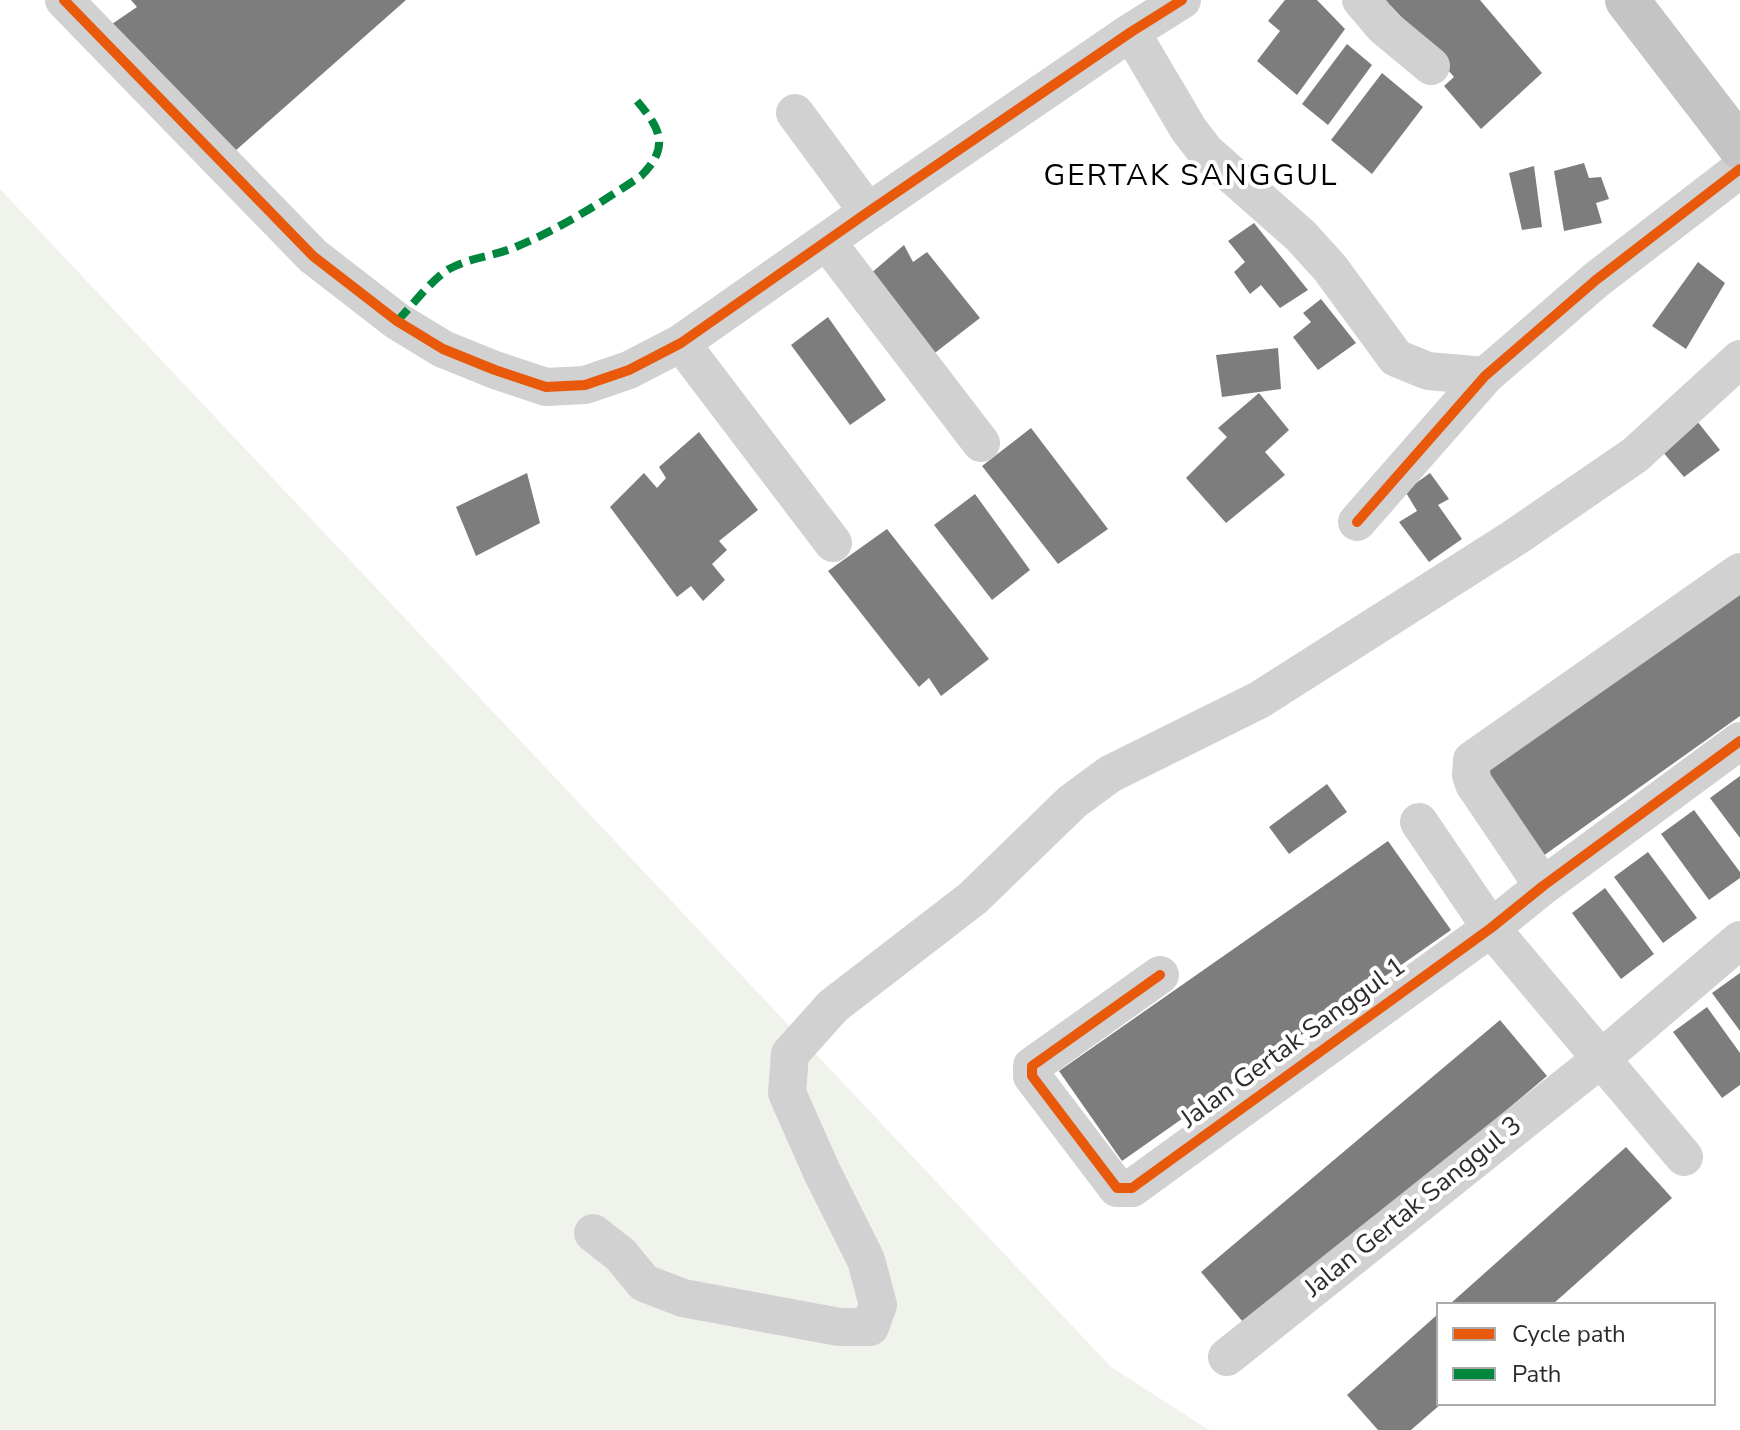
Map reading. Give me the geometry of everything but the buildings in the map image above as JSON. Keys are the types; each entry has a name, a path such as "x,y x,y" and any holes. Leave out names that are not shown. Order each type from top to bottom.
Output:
{"main road":[{"path":"1627,0 1740,147"}],"street":[{"path":"64,0 313,256 397,321 443,349 546,387 585,385 629,370 681,343 868,212 1182,0"},
{"path":"1361,0 1384,27 1431,66"},
{"path":"1131,32 1197,141 1310,247 1347,288 1396,358 1428,371 1485,376"},
{"path":"795,113 868,212"},
{"path":"1357,522 1485,376 1596,280 1740,169"},
{"path":"827,242 981,443"},
{"path":"681,343 833,543"},
{"path":"593,1233 621,1255 644,1283 683,1298 839,1327 870,1327 878,1305 866,1260 787,1093 790,1054 833,1006 973,898 1072,802 1110,774 1259,700 1514,538 1635,455 1740,359"},
{"path":"1543,886 1474,784 1472,760 1740,572"},
{"name":"Jalan Gertak Sanggul 1","path":"1160,975 1032,1066 1032,1076 1117,1188 1132,1188 1491,928 1740,741"},
{"path":"1419,822 1491,928 1684,1157"},
{"name":"Jalan Gertak Sanggul 3","path":"1227,1357 1602,1058 1740,940"}],"shaded area":[{"path":"0,189 1111,1367 1209,1430 0,1430"}],"marked path":[{"path":"397,321 442,273 534,239 641,176 656,156 659,138 652,120 637,101"}],"cycle path":[{"path":"64,0 313,256 397,321 443,349 546,387 585,385 629,370 681,343 868,212 1182,0"},
{"path":"1357,522 1485,376 1596,280 1740,169"},
{"path":"1160,975 1032,1066 1032,1076 1117,1188 1132,1188 1491,928 1740,741"}],"district":[{"name":"GERTAK SANGGUL","path":"1191,178"}]}
